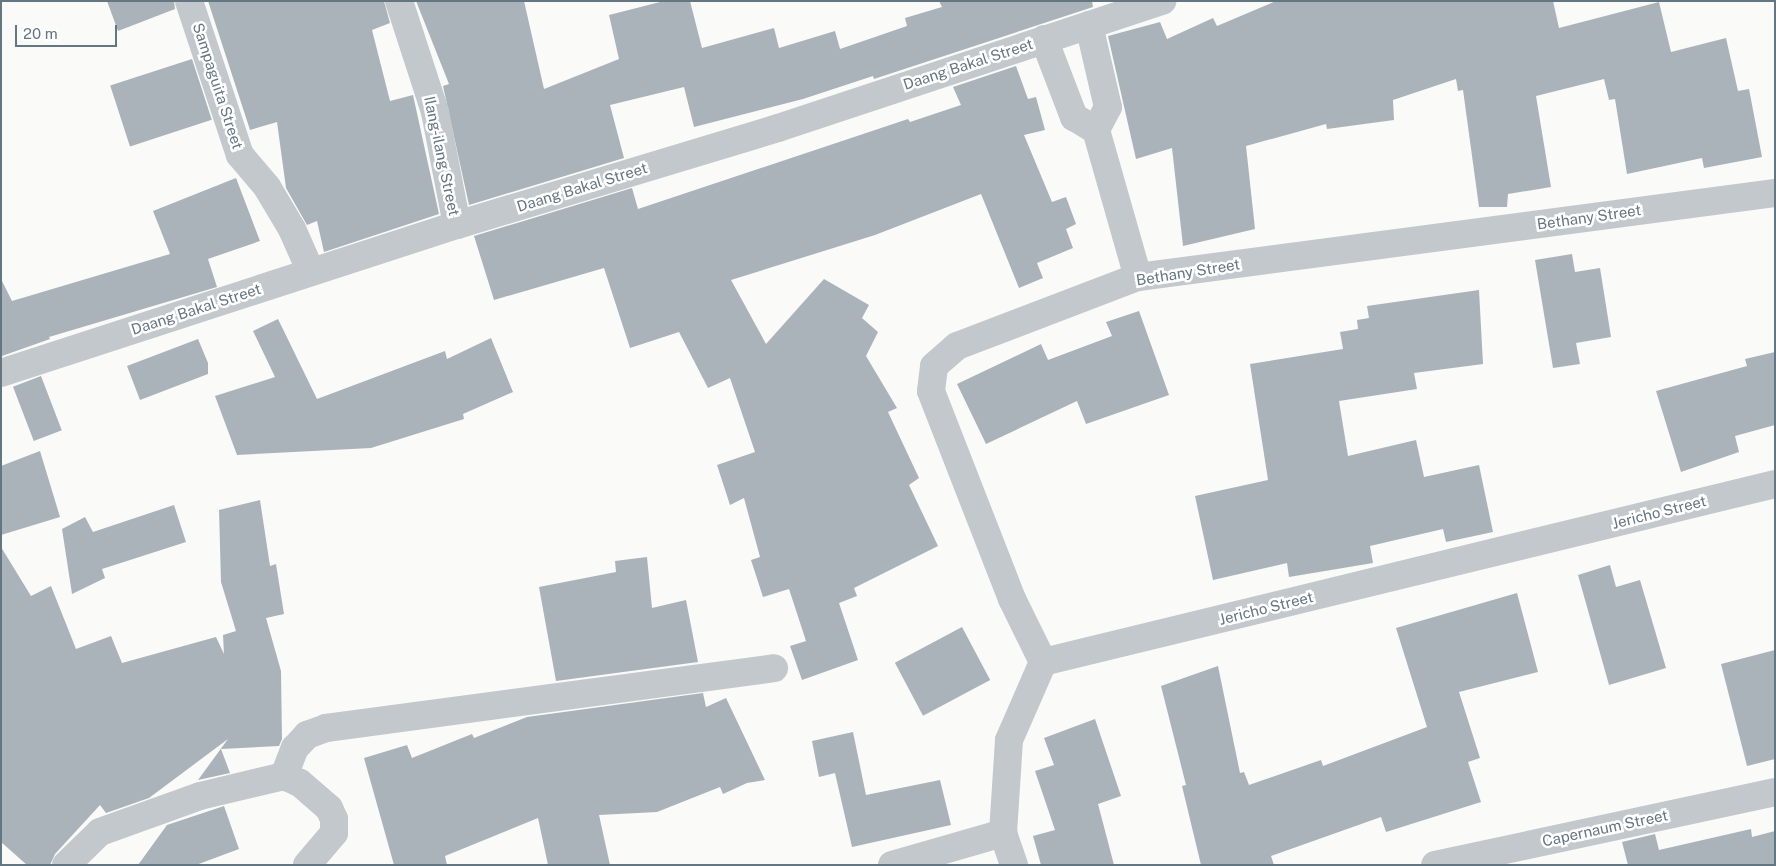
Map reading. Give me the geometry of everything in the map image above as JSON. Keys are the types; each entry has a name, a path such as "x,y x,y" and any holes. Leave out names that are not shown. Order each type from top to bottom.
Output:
{"street":[{"name":"Sampaguita Street","path":"190,1 240,154 267,187 292,228 311,272"},
{"name":"Ilang-ilang Street","path":"399,1 434,112 457,225"},
{"name":"Daang Bakal Street","path":"1,373 457,225 778,128 1163,1"},
{"path":"1089,25 1108,107 1096,130"},
{"path":"1044,39 1074,117 1096,130 1138,277"},
{"name":"Bethany Street","path":"1043,662 1012,599 931,391 934,366 957,346 1138,277 1775,193"},
{"name":"Jericho Street","path":"1043,662 1775,484"},
{"path":"1014,865 1003,833 1009,740 1043,662"},
{"path":"284,776 295,748 307,735 326,728 774,668"},
{"path":"66,865 100,832 200,796 284,776 300,783 329,808 334,819 334,833 307,865"},
{"name":"Capernaum Street","path":"1435,865 1775,792"},
{"path":"892,865 1003,833"}],"building":[{"path":"107,1 174,1 175,9 118,31"},
{"path":"208,1 384,1 390,23 372,30 390,101 413,95 439,214 324,252 317,221 307,225 286,188 277,122 250,130"},
{"path":"416,1 524,1 544,89 619,59 609,15 664,1 690,1 702,48 774,28 779,48 835,31 840,49 907,26 905,18 942,7 939,1 1092,1 1093,7 874,79 873,76 803,99 694,127 684,87 610,105 624,158 469,205 443,86 449,84"},
{"path":"1276,1 1553,1 1559,28 1659,2 1671,52 1726,38 1738,91 1749,89 1762,157 1704,168 1702,158 1627,174 1615,99 1609,100 1604,79 1536,96 1551,187 1508,194 1507,207 1479,207 1463,90 1458,91 1456,79 1393,100 1394,120 1327,129 1326,124 1246,146 1255,229 1183,246 1172,148 1136,159 1108,36 1160,22 1167,39 1213,18 1217,26"},
{"path":"192,59 212,120 130,146 110,86"},
{"path":"1016,66 1028,99 1036,97 1045,130 1024,135 1052,202 1066,197 1076,224 1066,229 1073,248 1037,263 1043,278 1019,288 981,194 875,235 731,280 766,344 824,279 869,305 862,318 878,332 866,356 897,408 888,412 919,478 909,485 938,546 854,588 857,596 839,603 858,660 802,680 790,646 806,641 789,589 763,597 751,560 760,557 744,498 730,505 717,465 755,452 730,378 708,388 679,332 630,348 604,268 494,300 474,236 632,188 638,209 908,119 910,122 961,105 953,87"},
{"path":"236,178 260,241 208,259 217,287 49,337 50,339 2,356 1,279 12,301 170,254 153,211"},
{"path":"1572,254 1575,272 1600,268 1611,337 1576,343 1580,364 1553,368 1535,260"},
{"path":"1479,290 1483,364 1414,373 1417,389 1339,401 1348,456 1416,440 1424,477 1479,465 1493,532 1446,542 1443,529 1370,546 1373,563 1289,577 1287,563 1213,580 1195,496 1268,480 1250,364 1343,349 1340,332 1358,329 1357,320 1369,318 1367,306"},
{"path":"1139,311 1169,395 1086,424 1077,401 986,444 957,384 1041,344 1048,360 1112,336 1106,322"},
{"path":"278,319 317,399 445,351 447,359 491,338 513,392 463,414 464,419 371,448 237,455 215,396 275,377 253,331"},
{"path":"198,339 208,363 208,374 140,400 127,366"},
{"path":"1775,352 1775,425 1735,436 1739,452 1681,472 1656,391 1747,366 1745,359"},
{"path":"41,376 62,430 34,441 13,387"},
{"path":"40,451 60,517 1,535 1,466"},
{"path":"260,500 270,566 276,564 284,614 266,618 281,671 282,739 279,746 221,749 230,773 198,780 228,739 149,798 106,813 100,805 55,854 50,865 27,865 1,842 1,547 31,596 51,586 76,649 111,636 122,663 216,637 224,654 223,635 236,631 221,582 219,510"},
{"path":"174,505 186,542 102,569 105,578 72,594 62,529 85,517 93,532"},
{"path":"647,557 652,608 686,600 698,662 556,681 539,587 616,572 615,561"},
{"path":"1610,565 1616,587 1640,580 1666,668 1609,685 1578,575"},
{"path":"1517,593 1538,672 1459,692 1480,758 1468,762 1481,802 1386,832 1381,817 1271,856 1274,865 1201,865 1182,786 1186,785 1161,686 1218,666 1240,773 1244,772 1249,785 1321,760 1323,766 1427,727 1396,628"},
{"path":"962,627 990,680 923,716 895,663"},
{"path":"1775,650 1775,759 1747,766 1721,664"},
{"path":"703,693 706,707 726,698 765,780 747,783 723,794 720,787 657,812 599,815 610,865 548,865 538,818 445,856 447,865 394,865 364,758 407,745 412,758 472,734 474,738 527,717"},
{"path":"1095,719 1121,796 1098,804 1114,865 1041,865 1033,836 1055,830 1035,771 1054,765 1044,738"},
{"path":"853,732 866,795 940,780 951,825 852,847 835,773 819,777 812,741"},
{"path":"224,806 239,849 196,865 138,865 167,825"},
{"path":"1751,829 1752,837 1775,831 1775,865 1628,865 1622,842 1655,834 1659,850"}]}
